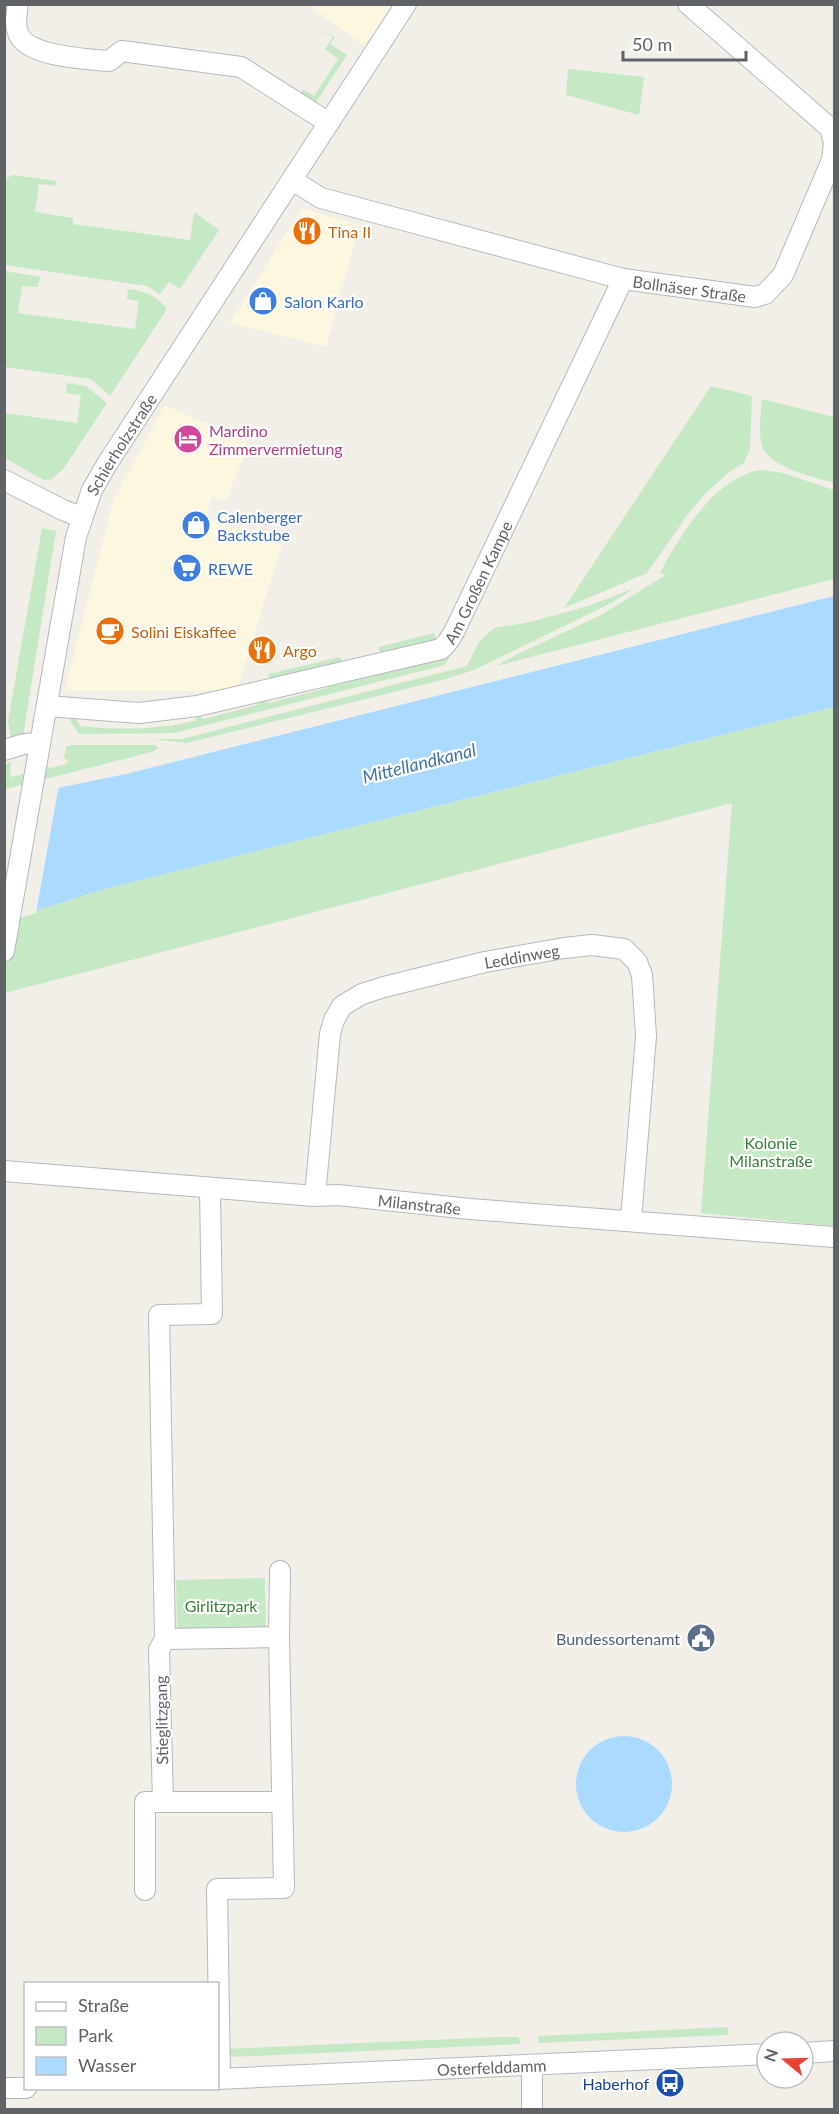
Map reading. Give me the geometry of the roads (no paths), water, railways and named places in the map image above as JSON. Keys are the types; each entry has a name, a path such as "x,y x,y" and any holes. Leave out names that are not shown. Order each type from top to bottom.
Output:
{"street":[{"path":"18,4 15,24 18,35 23,42 35,50 109,61 122,51 241,67 329,123"},
{"name":"Schierholzstraße","path":"6,946 76,537 92,490 406,4"},
{"name":"Bollnäser Straße","path":"292,180 321,198 623,279 755,297 765,294 783,274 832,160 834,143 830,128 688,4"},
{"name":"Am Großen Kampe","path":"47,706 139,713 197,706 441,648 447,644 623,279"},
{"path":"4,480 81,517"},
{"path":"4,750 24,744 40,743"},
{"name":"Leddinweg","path":"315,1196 330,1034 334,1020 342,1006 362,994 485,962 592,945 616,947 629,953 637,962 642,975 646,1036 631,1221"},
{"name":"Milanstraße","path":"4,1171 210,1189 315,1196 338,1195 470,1209 834,1237"},
{"path":"210,1189 212,1314 159,1315 165,1639 279,1637"},
{"path":"218,1982 217,1889 284,1888 279,1637 280,1571"},
{"name":"Stieglitzgang","path":"163,1802 159,1650 165,1639"},
{"path":"145,1890 145,1802 282,1802"},
{"path":"815,2052 834,2051"},
{"name":"Osterfelddamm","path":"219,2079 755,2055"},
{"path":"532,2065 532,2109"},
{"path":"4,2088 24,2088"}],"water":[{"name":"Mittellandkanal","path":"834,596 834,707 105,889 5,920 5,804 63,787 126,774"},
{"path":"624,1736 642,1740 658,1750 668,1766 672,1784 668,1802 658,1818 642,1828 624,1832 606,1828 590,1818 580,1802 576,1784 580,1766 590,1750 606,1740"}],"place":[{"name":"Tina II","path":"307,231"},
{"name":"Salon Karlo","path":"263,301"},
{"name":"Mardino Zimmervermietung","path":"188,439"},
{"name":"Calenberger Backstube","path":"196,525"},
{"name":"REWE","path":"187,568"},
{"name":"Solini Eiskaffee","path":"110,631"},
{"name":"Argo","path":"262,650"},
{"name":"Bundessortenamt","path":"701,1638"},
{"name":"Haberhof","path":"670,2083"}],"park label":[{"name":"Kolonie Milanstraße","path":"771,1151"},
{"name":"Girlitzpark","path":"221,1605"}]}
